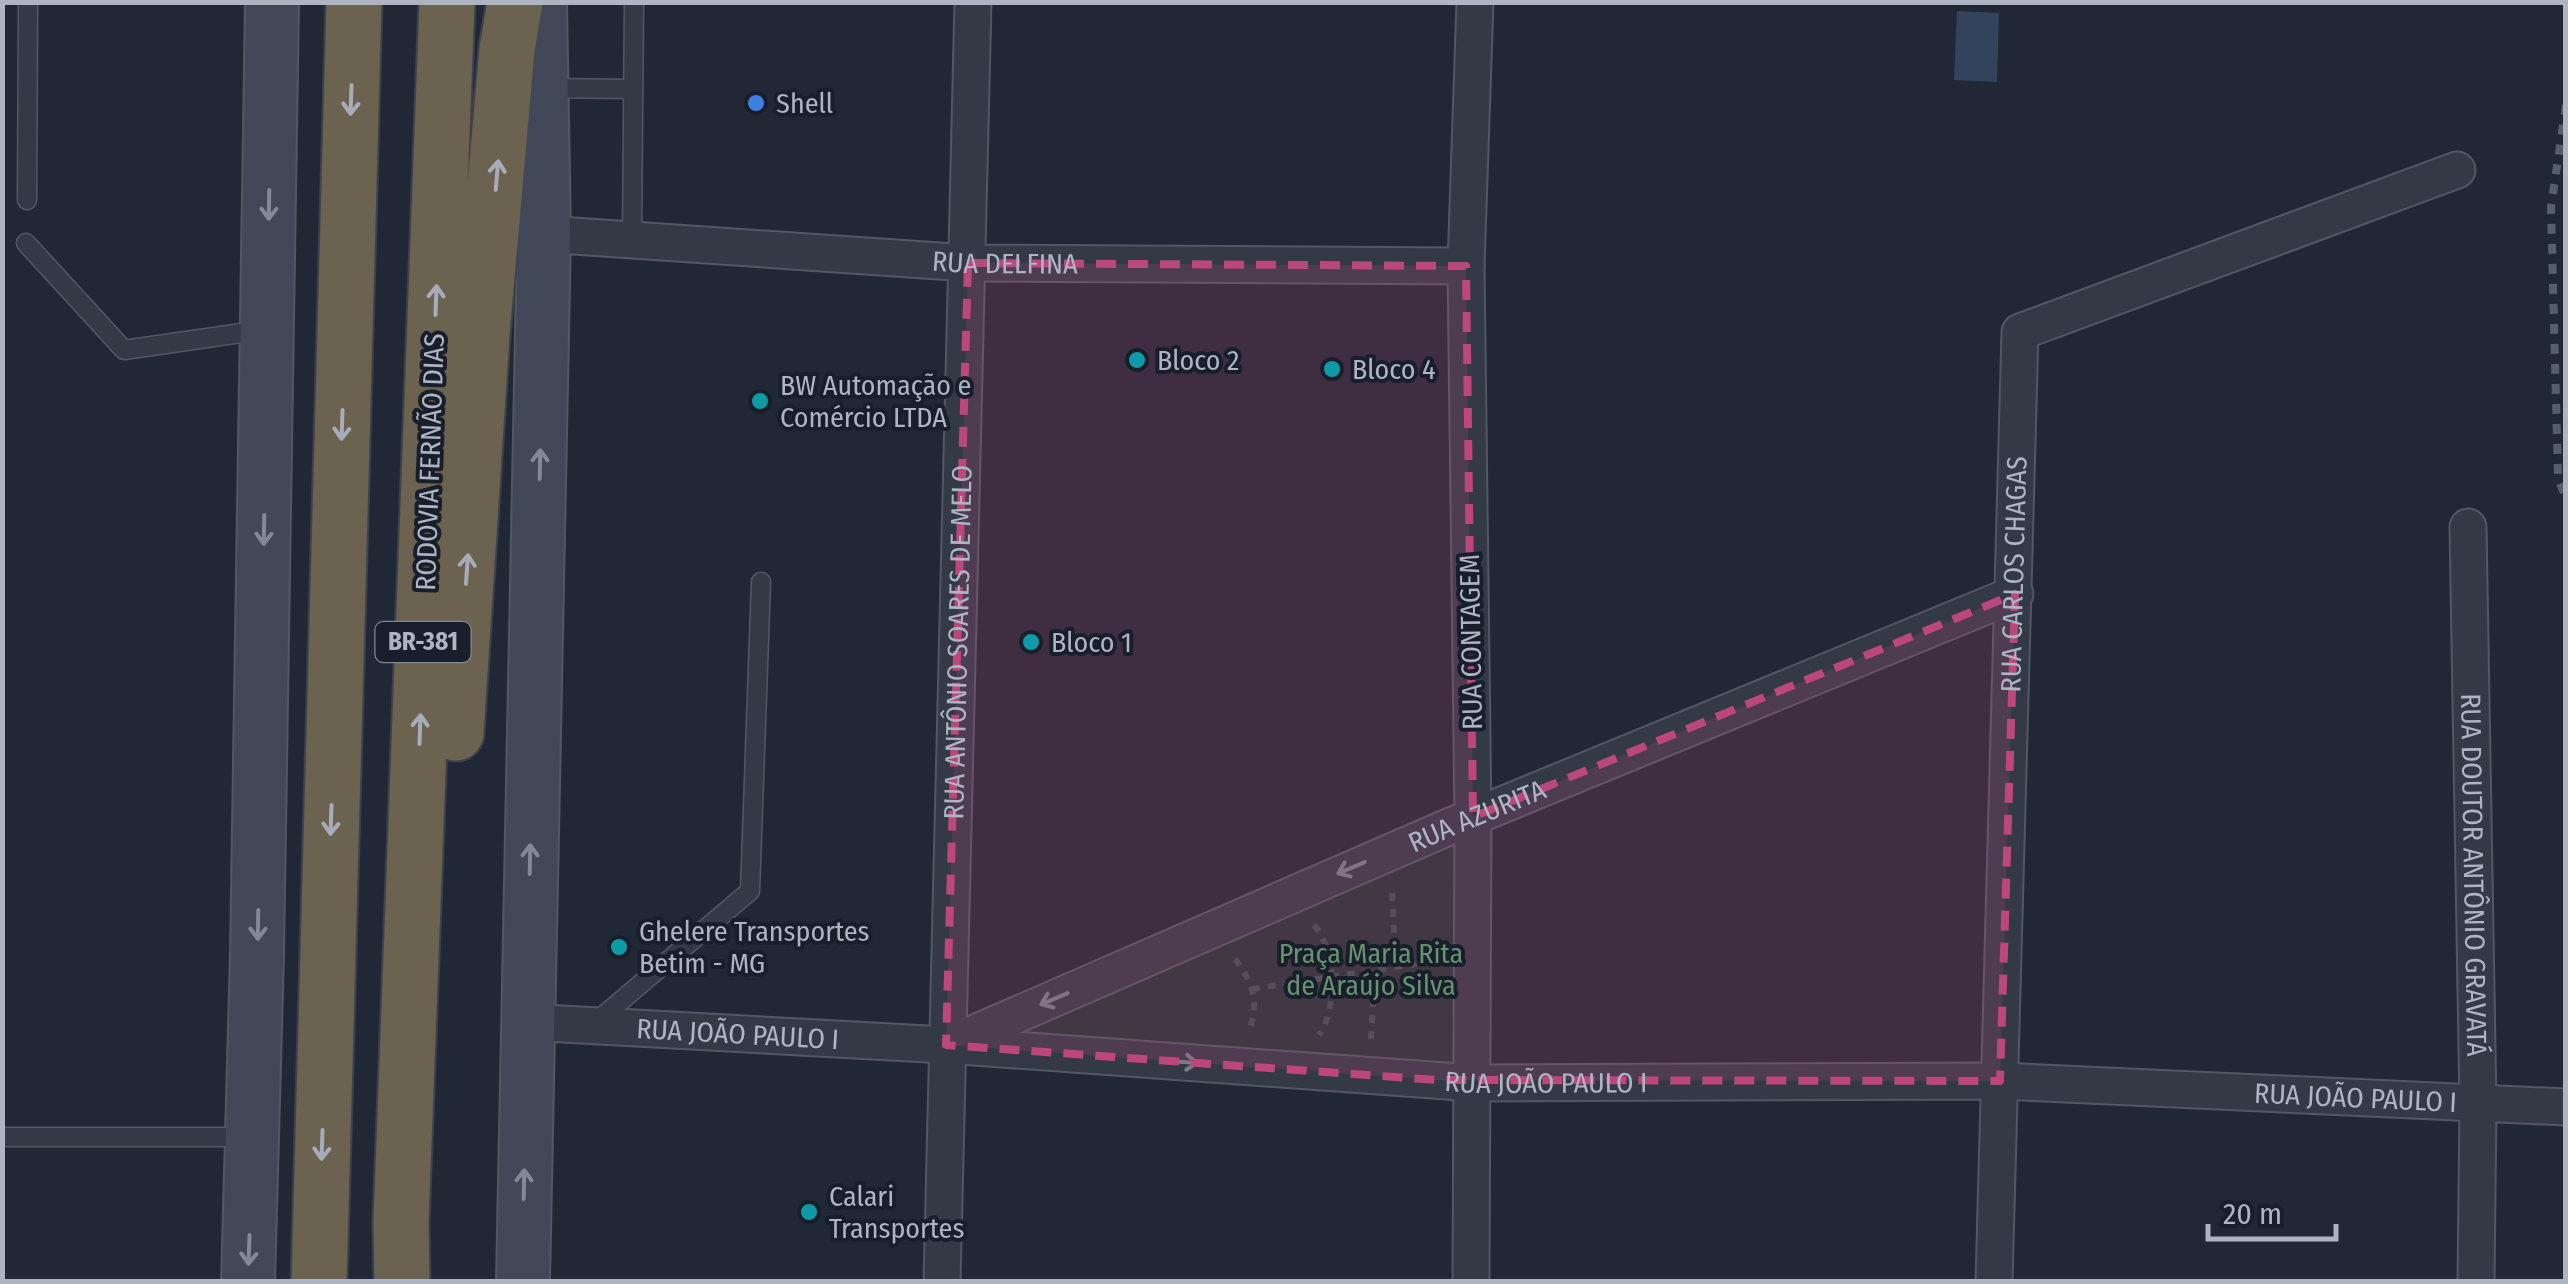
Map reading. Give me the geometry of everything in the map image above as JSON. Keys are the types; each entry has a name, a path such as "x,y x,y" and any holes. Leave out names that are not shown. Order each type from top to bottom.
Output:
{"highway":[{"name":"BR-381","path":"318,1282 354,2"},
{"name":"RODOVIA FERNÃO DIAS","path":"402,1282 401,1222 447,2"},
{"path":"401,1222 436,1048 482,334 514,2"}],"main road":[{"path":"248,1282 272,2"},
{"path":"523,1282 544,234 540,2"}],"street":[{"name":"RUA ANTÔNIO SOARES DE MELO","path":"942,1282 973,2"},
{"name":"RUA CONTAGEM","path":"1471,1282 1474,817 1466,266 1475,2"},
{"name":"RUA CARLOS CHAGAS","path":"1994,1282 2020,332 2457,170"},
{"name":"RUA DELFINA","path":"544,234 968,263 1466,266"},
{"name":"RUA DOUTOR ANTÔNIO GRAVATÁ","path":"2468,527 2478,1106 2476,1282"},
{"name":"RUA AZURITA","path":"946,1045 1474,817 2015,594"},
{"name":"RUA JOÃO PAULO I","path":"526,1022 946,1045 1474,1083 2000,1081 2566,1108"}],"lane":[{"path":"27,200 28,2"},
{"path":"632,239 634,2"},
{"path":"541,88 634,88"},
{"path":"26,243 124,350 267,329"},
{"path":"592,1026 750,891 760,582"},
{"path":"2,1137 252,1137"}],"path":[{"path":"1392,880 1396,967"},
{"path":"1306,917 1320,932 1330,977 1328,1024 1316,1040 1334,1042"},
{"path":"1228,950 1245,971 1252,989 1256,1008 1246,1035 1264,1036"},
{"path":"1252,989 1442,960 1442,975"},
{"path":"1371,1045 1374,970"}],"highlighted area":[{"path":"968,263 1466,266 1473,817 2015,594 2000,1081 1437,1080 946,1045"}],"green space":[{"name":"Praça Maria Rita de Araújo Silva","path":"1466,832 1456,1062 999,1038"}],"water":[{"path":"1957,11 1999,13 1997,82 1954,80"}],"railway":[{"path":"2566,105 2551,207 2558,478 2566,498"}],"place":[{"name":"Shell","path":"756,103"},
{"name":"Bloco 2","path":"1137,360"},
{"name":"Bloco 4","path":"1332,369"},
{"name":"BW Automação e Comércio LTDA","path":"760,401"},
{"name":"Bloco 1","path":"1031,642"},
{"name":"Ghelere Transportes Betim - MG","path":"619,947"},
{"name":"Calari Transportes","path":"809,1212"}]}
